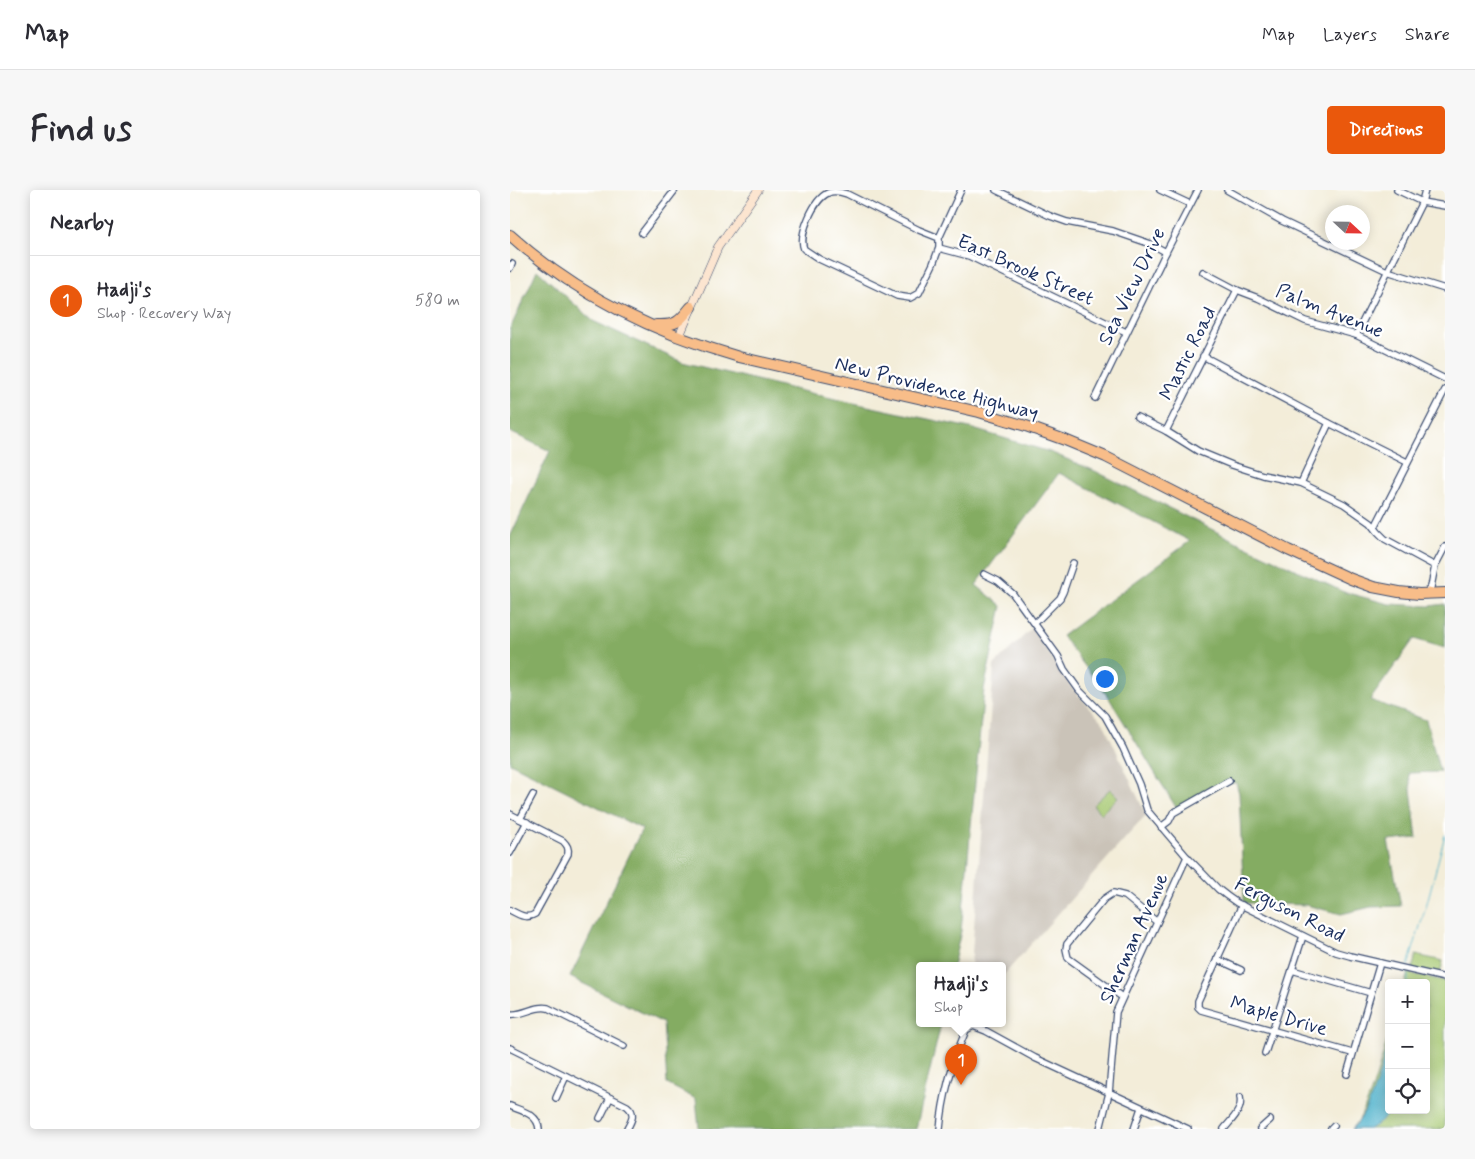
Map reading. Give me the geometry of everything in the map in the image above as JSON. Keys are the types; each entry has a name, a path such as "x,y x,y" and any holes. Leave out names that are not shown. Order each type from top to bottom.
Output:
{"highway":[{"name":"New Providence Highway","path":"510,235 548,267 621,311 707,348 868,388 979,412 1026,426 1106,457 1288,550 1351,579 1386,590 1434,592"},
{"path":"650,325 669,325 678,322 691,307"}],"street":[{"path":"642,233 675,190"},
{"path":"679,337 718,247 758,190"},
{"path":"939,248 939,238 961,190"},
{"path":"996,190 1058,219 1120,234 1151,244 1166,252"},
{"path":"1160,190 1190,204"},
{"name":"Sea View Drive","path":"1095,398 1126,332 1198,190"},
{"path":"1227,190 1282,221 1387,271 1445,289"},
{"path":"1397,190 1422,202 1445,206"},
{"path":"1356,336 1422,202 1424,190"},
{"name":"East Brook Street","path":"939,238 838,191 831,192 823,197 815,206 802,239 804,249 819,259 898,296 910,298 919,293 939,248 969,256 1126,332"},
{"name":"Palm Avenue","path":"1203,272 1237,290 1305,321 1356,336 1445,379"},
{"name":"Mastic Road","path":"1166,431 1237,290"},
{"path":"1203,356 1328,423 1407,462"},
{"path":"1375,527 1445,390"},
{"path":"1137,417 1166,431 1198,451 1263,475 1301,483 1344,504 1375,527 1385,539 1436,566"},
{"path":"1301,483 1328,423"},
{"path":"1434,592 1436,566 1445,547"},
{"path":"1035,624 1063,592 1073,563"},
{"name":"Ferguson Road","path":"984,574 998,581 1013,594 1058,656 1064,669 1079,690 1106,716 1139,784 1147,810 1187,857 1218,889 1242,905 1336,952 1445,978"},
{"path":"1161,827 1174,813 1229,782"},
{"path":"520,819 533,795"},
{"path":"510,814 563,841 568,847 568,854 535,914 526,917 510,910"},
{"path":"510,854 527,822"},
{"name":"Sherman Avenue","path":"1100,1129 1109,1093 1115,1017 1122,997 1187,857"},
{"path":"1122,997 1072,961 1066,954 1067,944 1104,899 1113,893 1125,896 1157,922"},
{"path":"1241,970 1217,959 1242,905"},
{"path":"1265,1053 1303,936"},
{"name":"Maple Drive","path":"1217,959 1198,1001 1198,1007 1201,1010 1352,1053"},
{"path":"1347,1074 1380,963"},
{"path":"1292,970 1371,993"},
{"path":"510,1014 521,1014 538,1008 548,1008 624,1046"},
{"path":"940,1129 945,1096 963,1037 969,1027"},
{"path":"976,1027 1035,1058 1188,1129"},
{"path":"510,1048 627,1106 631,1110 632,1119 627,1129"},
{"path":"556,1098 566,1076"},
{"path":"1224,1129 1238,1113 1241,1102 1240,1097"},
{"path":"600,1118 610,1098"},
{"path":"510,1106 536,1118 539,1123 539,1129"},
{"path":"1134,1129 1141,1108"},
{"path":"1260,1129 1270,1120"}],"shaded area":[{"path":"1032,628 1070,686 1104,724 1146,815 1006,972 1006,962 971,962 994,665"}],"green space":[{"path":"537,270 593,321 682,362 835,399 970,428 1050,452 1095,471 1241,544 1344,592 1389,604 1429,606 1445,604 1445,648 1414,639 1370,700 1426,720 1440,772 1409,773 1417,838 1388,841 1401,906 1371,907 1341,914 1306,905 1244,903 1239,793 1236,783 1227,783 1177,809 1109,698 1062,636 1190,541 1059,473 976,585 1002,606 984,689 961,931 954,962 916,962 916,1027 940,1027 916,1129 699,1129 696,1099 667,1084 663,1023 570,977 642,829 510,763 510,537 550,451 510,432 510,329"},
{"path":"1110,789 1118,797 1101,814 1093,805"},
{"path":"1416,955 1443,961 1440,974 1412,969"},
{"path":"1408,973 1445,981 1445,1129 1352,1129 1369,1098 1385,1047 1385,1114 1430,1114 1430,979 1406,979"}],"water":[{"path":"1385,1055 1385,1114 1387,1114 1381,1122 1369,1129 1352,1129 1371,1099"}],"waterway":[{"path":"1408,966 1445,835"},
{"path":"1408,973 1408,979"}],"place":[{"name":"Hadji's","path":"961,1085"}]}
